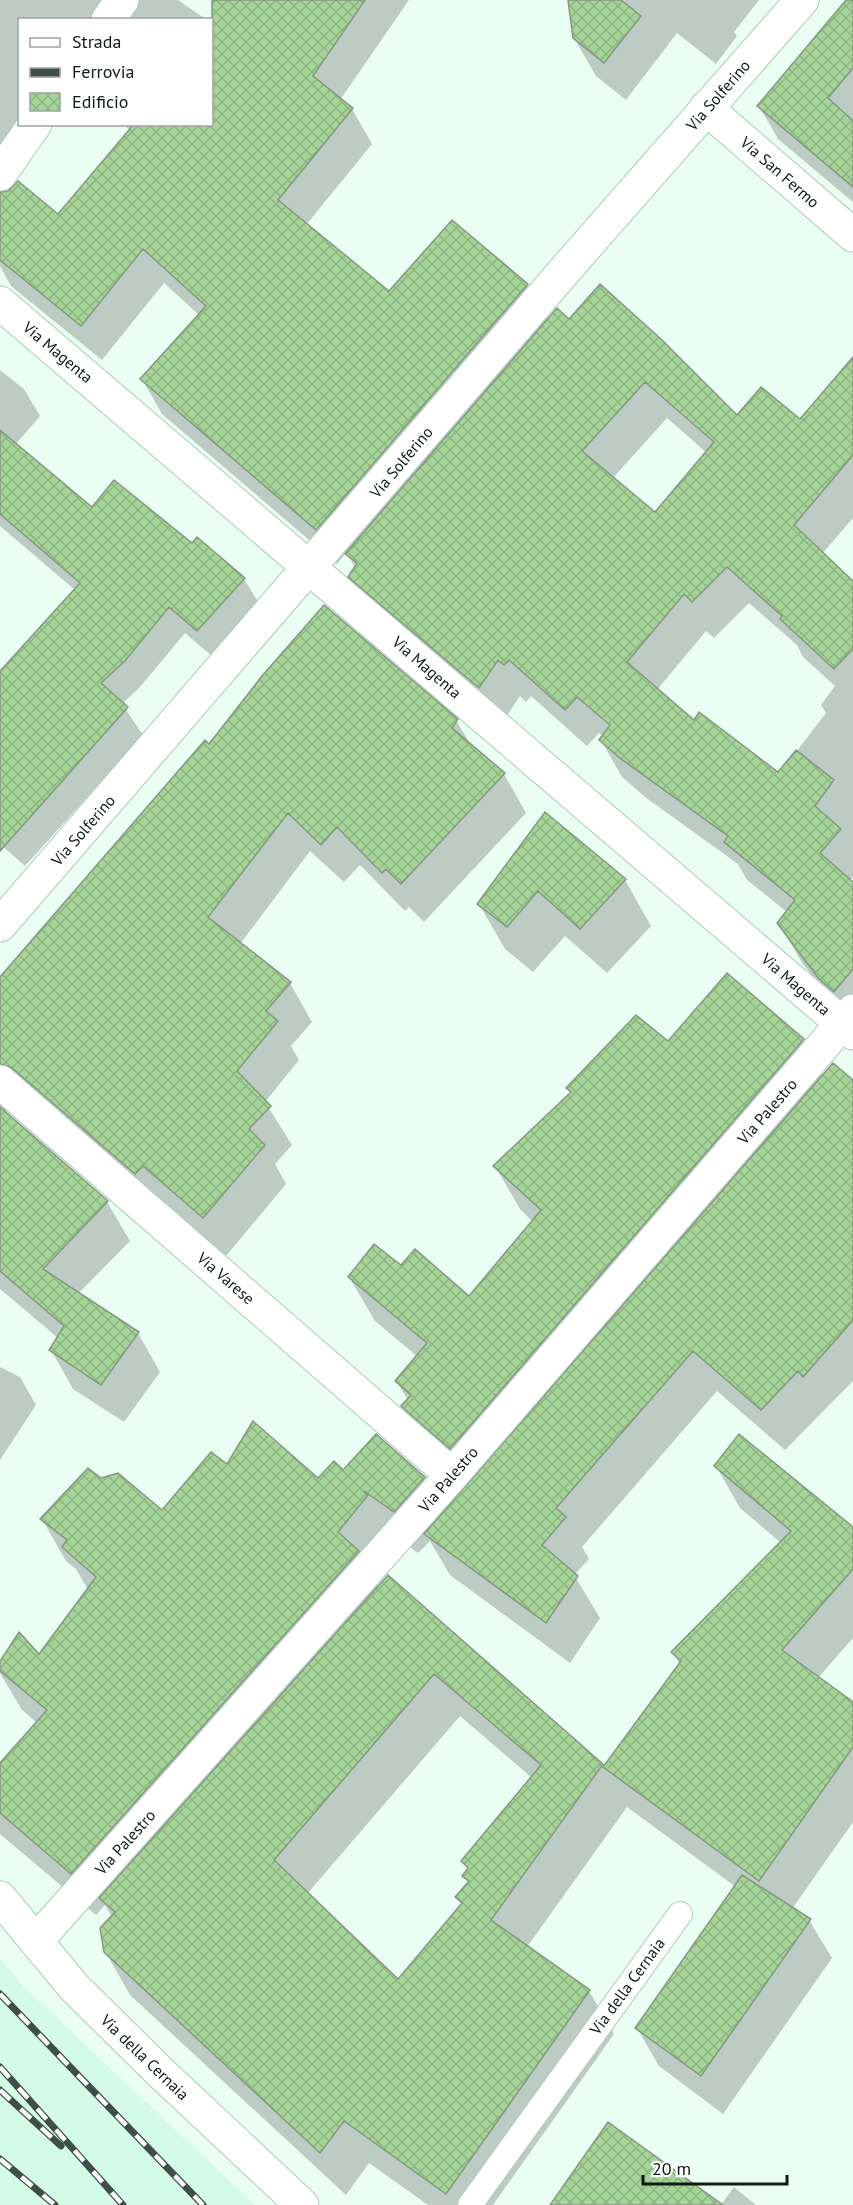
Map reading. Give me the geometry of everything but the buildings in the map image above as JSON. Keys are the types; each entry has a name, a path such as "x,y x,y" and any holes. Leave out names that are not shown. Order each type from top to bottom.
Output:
{"street":[{"path":"109,18 122,0"},
{"name":"Via Solferino","path":"0,926 706,108 802,0"},
{"name":"Via San Fermo","path":"706,108 853,235"},
{"path":"0,174 34,126"},
{"name":"Via Magenta","path":"0,303 849,1023"},
{"name":"Via Palestro","path":"37,1940 849,1023"},
{"name":"Via Varese","path":"0,1082 452,1474"},
{"name":"Via della Cernaia","path":"0,1898 74,1987 159,2071 302,2205"}],"lane":[{"name":"Via della Cernaia","path":"470,2205 680,1914"}],"shaded area":[{"path":"0,1958 22,1985 255,2205 0,2205"}],"railway":[{"path":"0,1994 203,2205"},
{"path":"0,2067 123,2205"},
{"path":"0,2090 61,2146"},
{"path":"0,2159 55,2205"}]}
